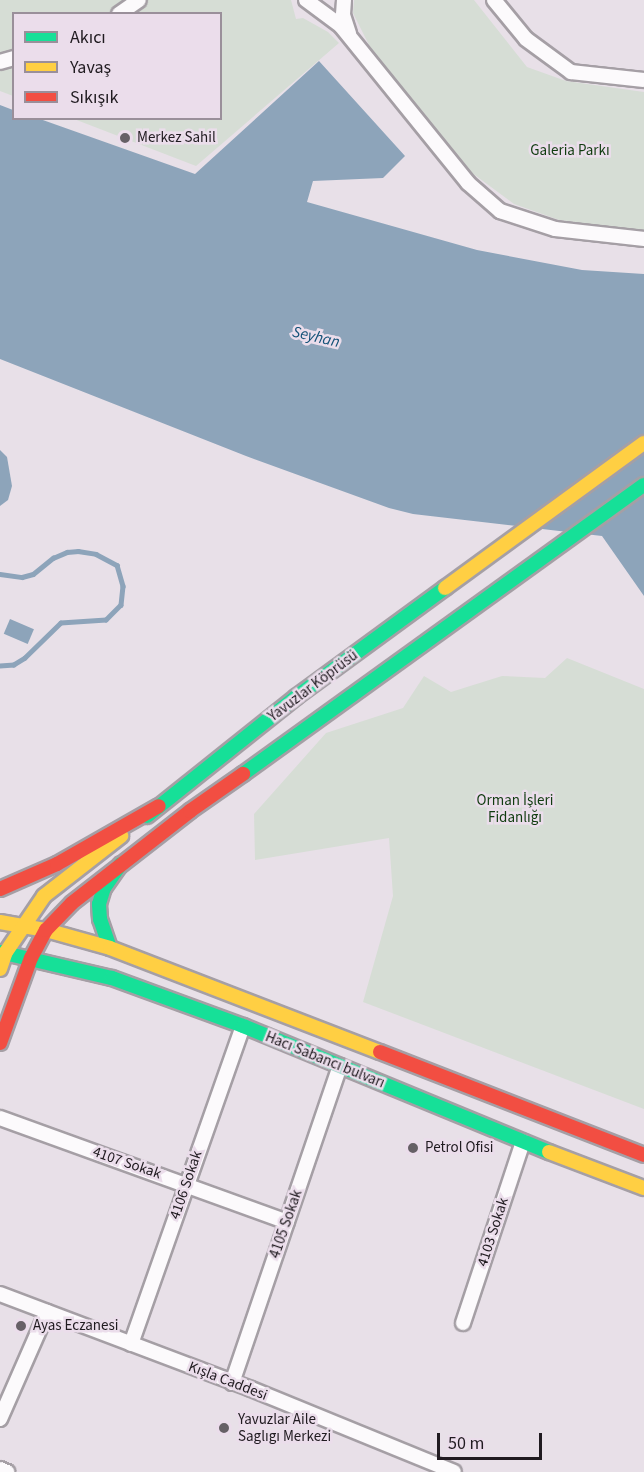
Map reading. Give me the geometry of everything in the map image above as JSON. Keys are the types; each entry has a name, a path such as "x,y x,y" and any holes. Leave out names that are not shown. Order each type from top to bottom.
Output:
{"main road":[{"name":"Yavuzlar Köprüsü","path":"0,969 3,952 44,896 296,697 644,443"},
{"name":"Yavuzlar Köprüsü","path":"0,1043 31,958 46,930 72,903 190,811 346,702 644,485"},
{"path":"0,889 57,864 159,806"},
{"path":"110,948 100,919 99,904 104,888 121,864"},
{"name":"Hacı Sabancı bulvarı","path":"0,922 46,930 110,948 644,1155"},
{"name":"Hacı Sabancı bulvarı","path":"3,952 112,978 243,1026 523,1142 644,1188"}],"street":[{"path":"122,12 139,0"},
{"path":"306,0 341,26 468,183 500,211 555,229 644,239"},
{"path":"344,0 343,15 351,39"},
{"path":"494,0 526,39 571,72 644,80"},
{"name":"4106 Sokak","path":"131,1344 243,1026"},
{"name":"4105 Sokak","path":"232,1383 340,1066"},
{"name":"4107 Sokak","path":"0,1118 287,1222"},
{"name":"4103 Sokak","path":"463,1323 523,1142"},
{"name":"Kışla Caddesi","path":"0,1294 232,1383 453,1472"},
{"path":"0,1419 47,1312"},
{"path":"0,1469 7,1472"}],"green space":[{"path":"0,0 291,0 296,19 303,18 328,32 339,43 196,166 77,120 222,120 222,12 12,12 12,96 0,91"},
{"name":"Galeria Parkı","path":"354,0 474,0 527,67 566,81 644,92 644,231 559,220 514,204 468,170 380,67 353,13"},
{"name":"Orman İşleri Fidanlığı","path":"567,658 644,689 644,1109 363,1002 393,896 389,838 255,860 254,814 326,733 403,708 424,676 451,692 502,676 545,678"}],"water":[{"name":"Seyhan","path":"319,61 405,156 383,178 313,181 307,202 477,250 582,270 644,274 644,596 602,536 413,514 389,508 246,456 0,359 0,105 12,110 12,120 43,120 195,174"},
{"path":"0,450 7,457 12,486 8,500 0,506"},
{"path":"10,619 34,629 28,644 4,634"}],"waterway":[{"path":"0,574 22,577 33,574 53,558 67,552 78,551 96,554 117,565 123,586 121,605 106,620 61,623 25,658 14,665 0,666"}],"traffic: fast":[{"path":"243,774 644,485"},
{"path":"147,816 296,697 445,588"},
{"path":"110,948 100,919 99,904 104,888 121,864"},
{"path":"0,952 112,978 243,1026 549,1152"}],"traffic: slow":[{"path":"445,588 644,443"},
{"path":"0,969 6,952 44,896 121,836"},
{"path":"0,922 46,930 110,948 380,1052"},
{"path":"549,1152 644,1188"}],"traffic: jam":[{"path":"0,1043 31,958 46,930 72,903 190,811 243,774"},
{"path":"0,889 57,864 159,806"},
{"path":"380,1052 644,1155"}],"place":[{"name":"Merkez Sahil","path":"125,138"},
{"name":"Petrol Ofisi","path":"413,1148"},
{"name":"Ayas Eczanesi","path":"21,1326"},
{"name":"Yavuzlar Aile Saglıgı Merkezi","path":"224,1428"}]}
